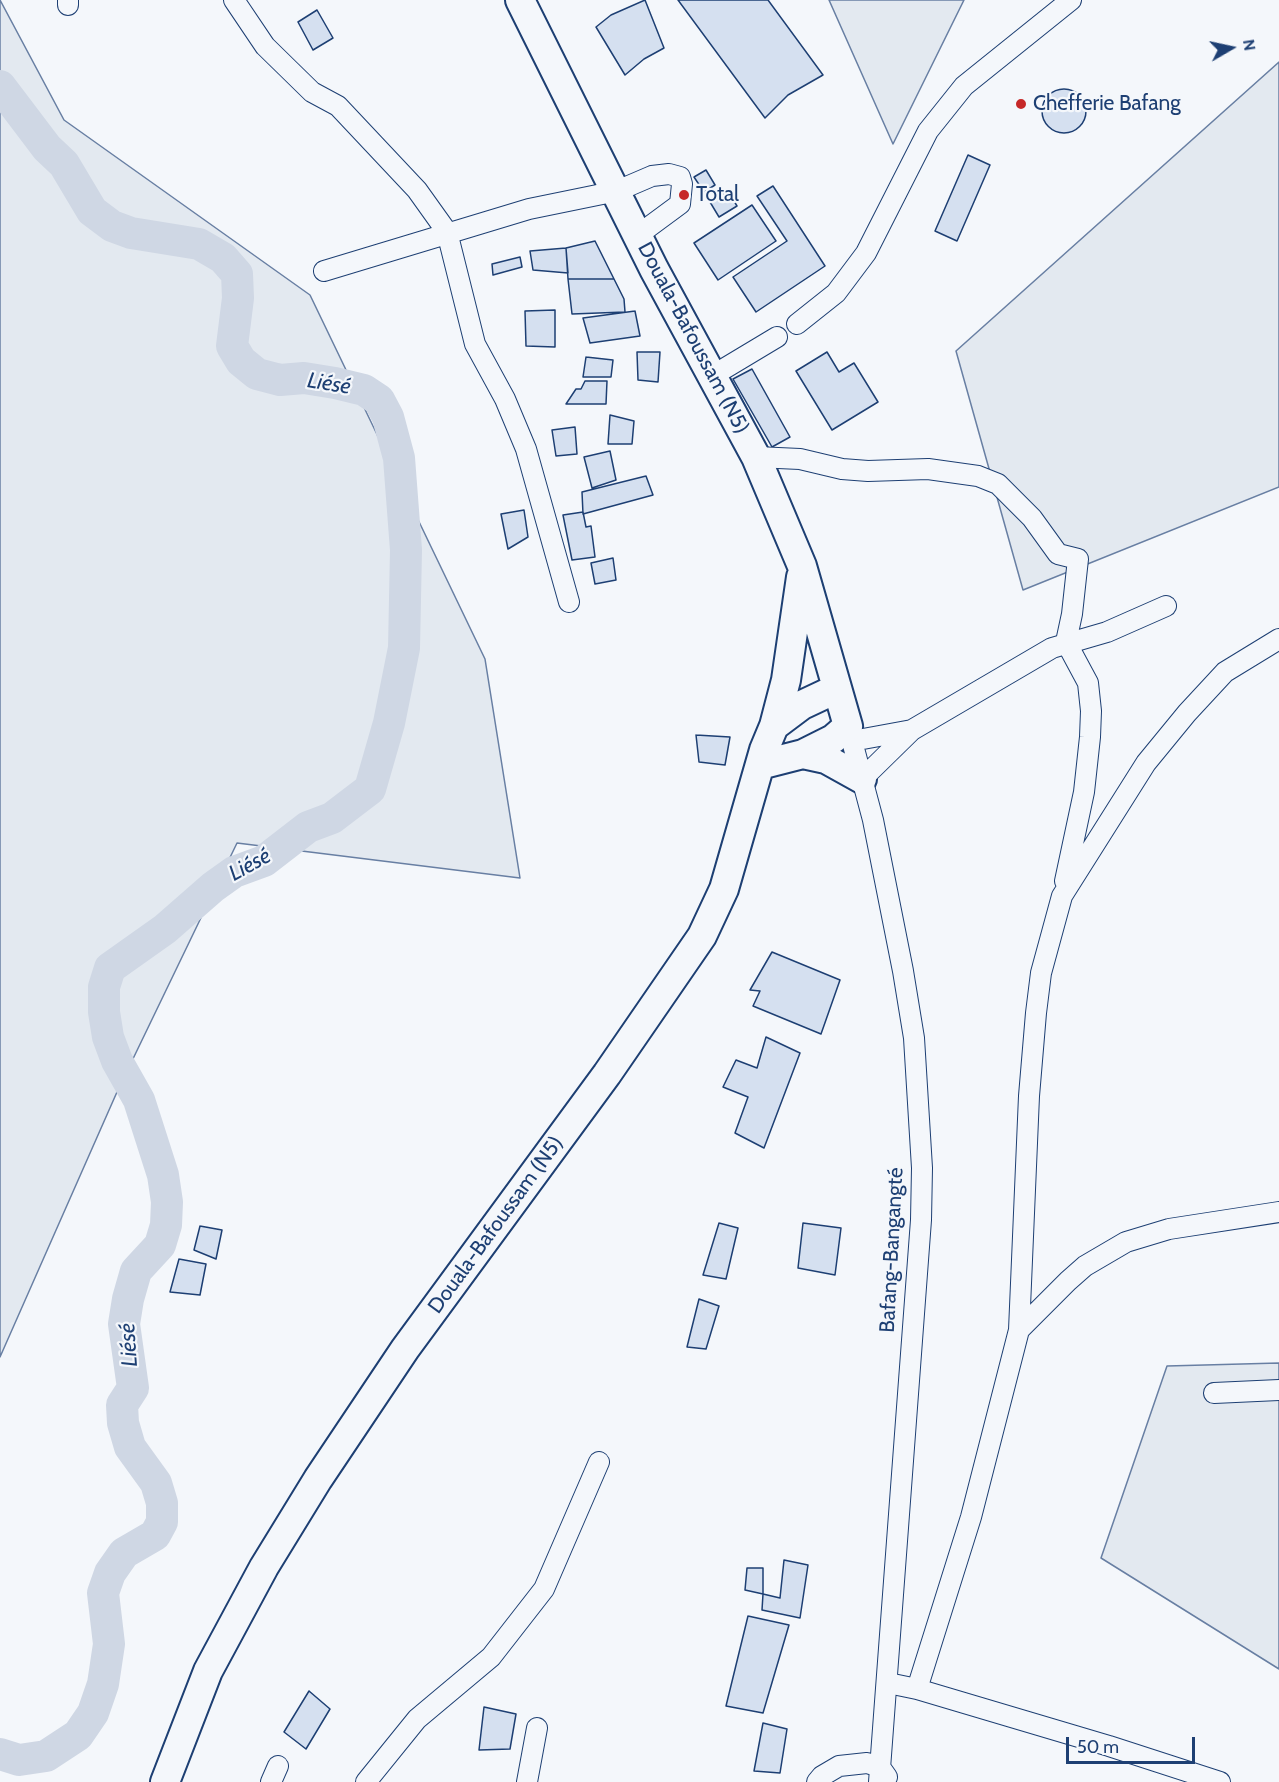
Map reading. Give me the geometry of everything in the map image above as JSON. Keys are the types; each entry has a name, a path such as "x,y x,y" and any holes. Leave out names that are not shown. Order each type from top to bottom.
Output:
{"highway":[{"name":"Douala-Bafoussam (N5)","path":"520,0 638,235 756,458 802,566 850,734"},
{"name":"Douala-Bafoussam (N5)","path":"165,1782 208,1671 264,1567 318,1479 405,1349 607,1074 702,936 724,889 760,765 774,726 786,680 802,566"},
{"path":"774,726 802,705 836,689"},
{"path":"760,765 803,754 833,739 850,734"},
{"path":"803,754 826,759 862,779"}],"street":[{"path":"234,0 265,46 312,92 338,106 417,190 447,232 476,344 505,399 526,449 569,602"},
{"path":"797,324 836,293 866,253 928,131 964,86 1071,0"},
{"path":"324,272 529,208 616,191 652,176 669,174 680,177 682,184 680,204 638,235"},
{"path":"712,376 777,337"},
{"path":"756,458 800,459 842,469 867,471 928,469 978,476 998,484 1032,518 1053,549 1066,557 1079,560 1066,642 1088,683 1091,720 1084,792 1062,896 1046,954 1036,1012 1029,1096 1019,1330 971,1517 917,1689"},
{"path":"862,779 912,730 988,688 1037,657 1066,642 1107,632 1166,606"},
{"path":"1062,896 1146,763 1186,713 1225,672 1279,639"},
{"path":"850,734 912,730"},
{"name":"Bafang-Bangangté","path":"850,734 887,885 914,1038 921,1168 921,1220 883,1777"},
{"path":"1019,1330 1085,1266 1126,1242 1169,1229 1279,1212"},
{"path":"1214,1392 1279,1389"},
{"path":"366,1782 417,1719 491,1657 544,1589 599,1462"},
{"path":"888,1683 917,1689 1220,1782"},
{"path":"527,1782 537,1728"},
{"path":"817,1782 822,1776 839,1766 867,1763 883,1777"}],"shaded area":[{"path":"0,0 64,120 310,295 485,659 520,878 237,843 117,1092 0,1357"},
{"path":"829,0 964,0 893,144"},
{"path":"1279,62 1279,487 1023,590 956,351"},
{"path":"1279,1363 1279,1669 1101,1558 1167,1366"}],"building":[{"path":"645,0 664,48 644,59 625,75 596,27 611,15"},
{"path":"678,0 768,0 823,75 788,95 765,118"},
{"path":"317,10 333,38 313,50 298,22"},
{"path":"1064,89 1079,96 1086,111 1079,126 1064,133 1049,126 1042,111 1049,96"},
{"path":"968,155 990,165 957,241 935,231"},
{"path":"706,170 715,185 704,192 694,177"},
{"path":"773,186 825,266 756,312 733,277 787,241 757,196"},
{"path":"728,191 737,206 719,217 710,202"},
{"path":"752,205 776,241 718,280 694,243"},
{"path":"595,241 614,279 568,279 566,248"},
{"path":"566,248 568,273 533,270 530,251"},
{"path":"520,257 522,267 493,275 492,264"},
{"path":"568,279 614,279 624,299 625,312 572,314"},
{"path":"555,310 555,347 526,346 525,311"},
{"path":"635,311 640,336 590,343 583,318"},
{"path":"637,352 660,352 658,382 638,380"},
{"path":"827,352 839,372 854,363 878,402 832,430 796,371"},
{"path":"586,357 613,360 611,377 583,377"},
{"path":"752,369 790,437 772,447 733,379"},
{"path":"585,381 607,381 606,404 566,404 576,389 581,389"},
{"path":"610,415 634,421 632,444 608,444"},
{"path":"575,427 577,454 556,456 552,430"},
{"path":"610,451 616,480 592,488 584,457"},
{"path":"646,476 653,495 583,514 582,492"},
{"path":"524,510 528,537 508,549 501,514"},
{"path":"583,512 586,527 591,526 595,557 572,560 563,515"},
{"path":"613,558 616,580 595,584 591,563"},
{"path":"696,735 730,737 725,765 699,762"},
{"path":"772,952 840,980 821,1034 753,1006 760,991 750,990"},
{"path":"766,1037 800,1053 764,1148 735,1133 748,1097 723,1087 736,1060 757,1068"},
{"path":"719,1223 738,1228 726,1279 703,1275"},
{"path":"803,1223 841,1228 835,1275 798,1268"},
{"path":"200,1226 222,1230 216,1259 194,1250"},
{"path":"179,1259 206,1264 200,1295 170,1292"},
{"path":"699,1299 719,1306 706,1349 687,1347"},
{"path":"784,1560 808,1565 800,1618 762,1610 763,1594 780,1598"},
{"path":"747,1568 763,1568 763,1594 745,1590"},
{"path":"748,1616 789,1625 763,1713 726,1706"},
{"path":"309,1691 330,1709 306,1749 284,1732"},
{"path":"484,1707 516,1714 510,1749 479,1750"},
{"path":"763,1723 787,1729 780,1773 754,1771"}],"waterway":[{"name":"Liésé","path":"0,86 47,148 64,164 92,211 112,226 131,233 199,244 223,258 237,274 238,298 232,346 241,361 257,374 280,380 304,378 335,383 364,390 379,400 388,417 399,458 406,550 404,648 389,723 370,789 332,818 308,827 264,861 234,872 213,887 165,929 110,968 104,987 104,1012 108,1037 117,1061 139,1100 163,1175 167,1202 166,1225 160,1245 136,1271 128,1299 124,1324 133,1388 122,1405 123,1423 130,1447 156,1483 162,1503 162,1522 155,1535 124,1553 110,1573 103,1593 109,1644 103,1684 93,1713 78,1735 46,1756 19,1760 0,1754"}],"place":[{"name":"Chefferie Bafang","path":"1021,104"},
{"name":"Total","path":"684,195"}]}
